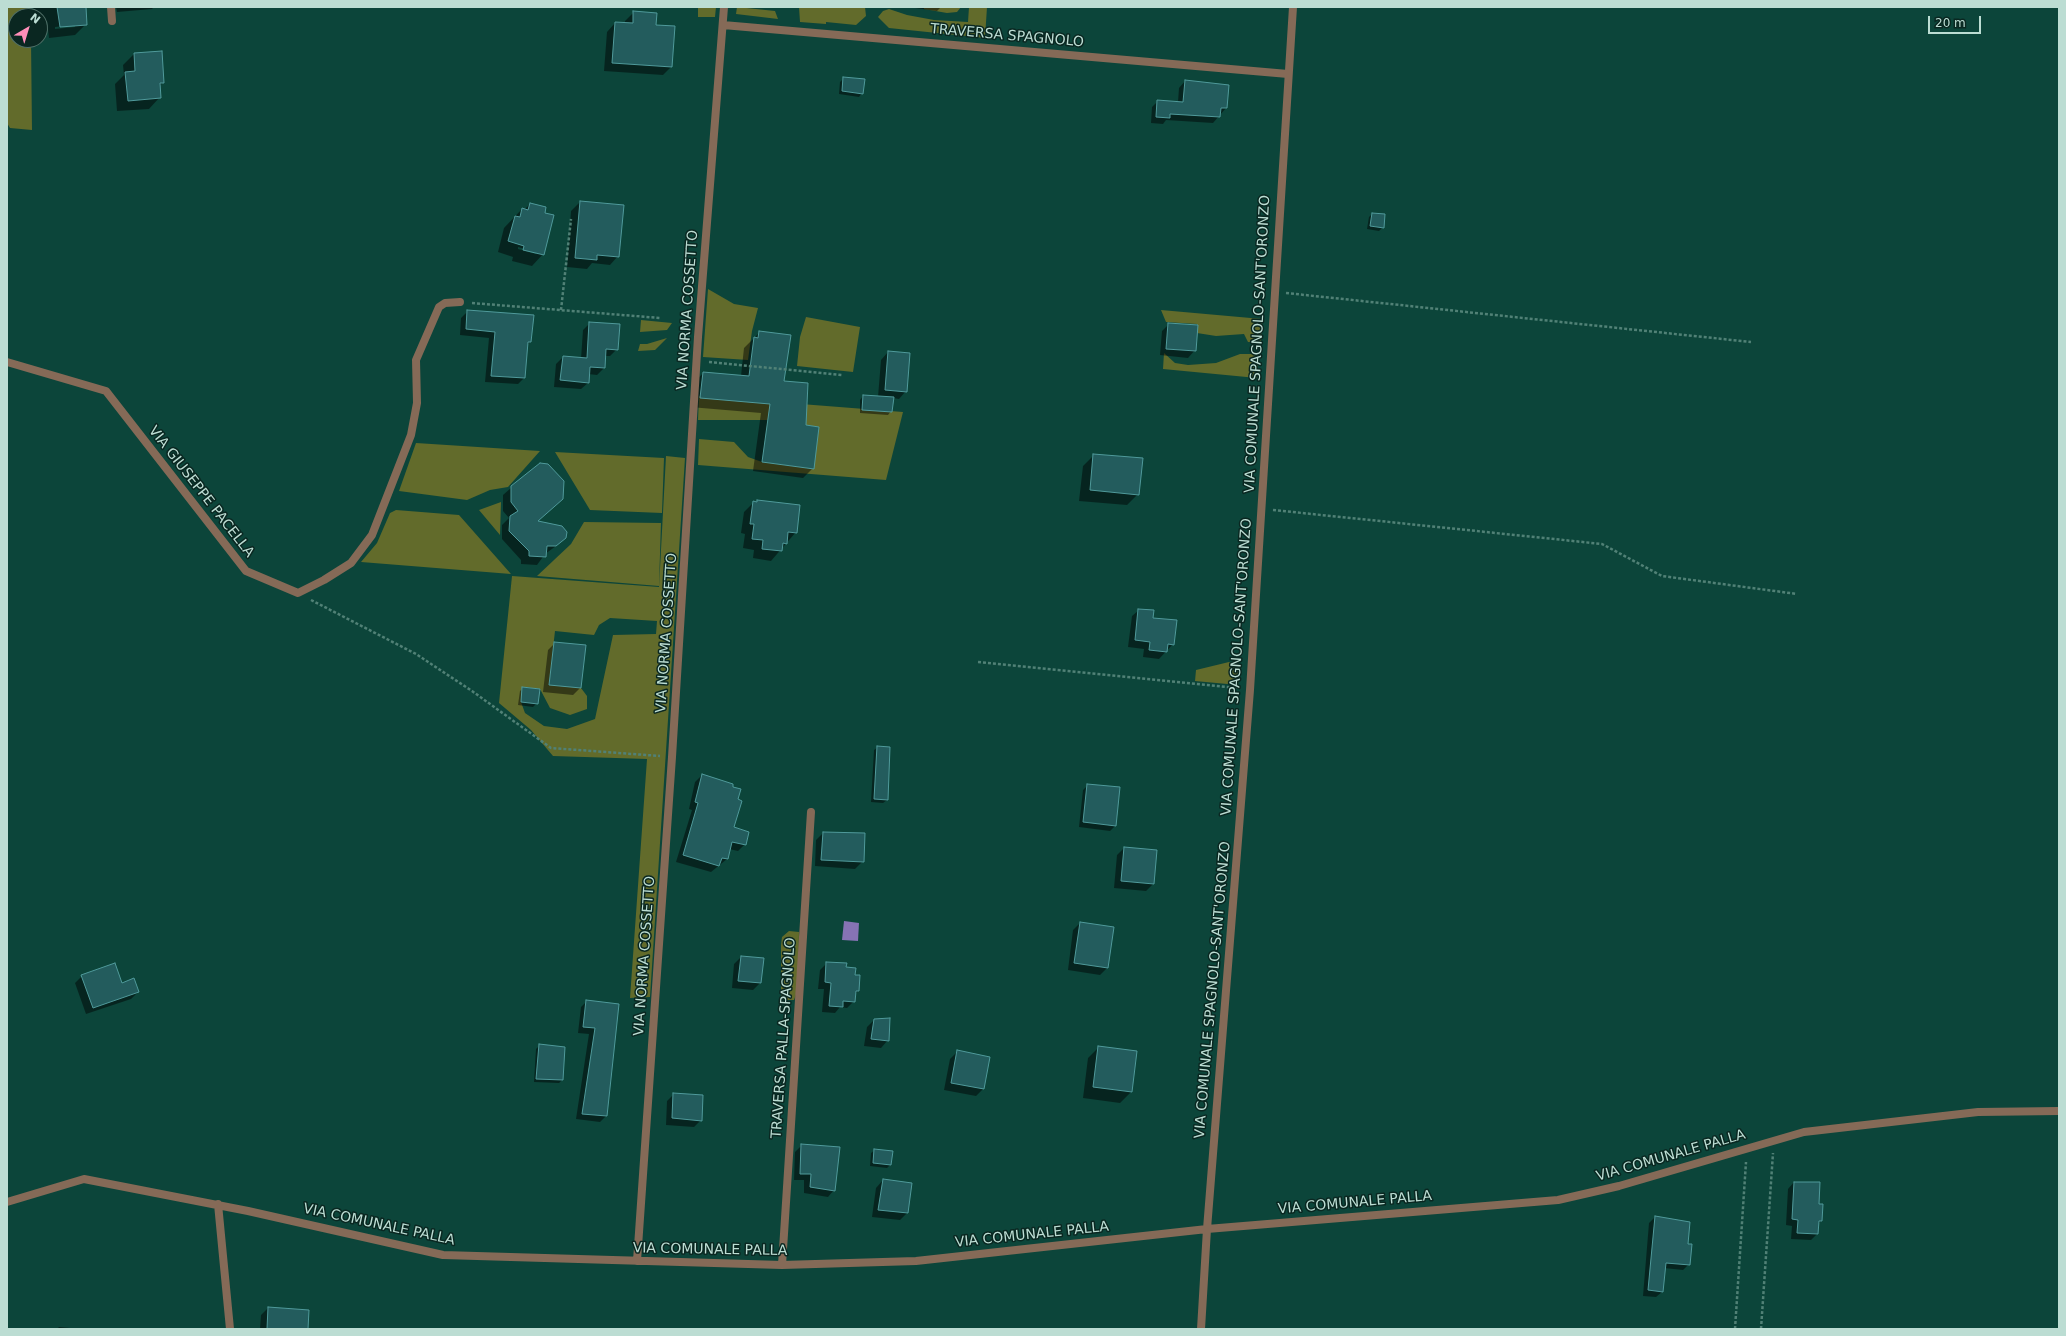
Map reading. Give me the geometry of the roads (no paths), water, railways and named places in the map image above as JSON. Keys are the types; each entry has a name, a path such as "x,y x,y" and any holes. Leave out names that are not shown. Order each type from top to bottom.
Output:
{"street":[{"path":"110,7 112,21"},
{"name":"VIA NORMA COSSETTO","path":"637,1261 672,757 697,361 724,7"},
{"name":"VIA COMUNALE SPAGNOLO-SANT'ORONZO","path":"1202,1329 1207,1229 1250,690 1293,7"},
{"name":"TRAVERSA SPAGNOLO","path":"723,25 1288,74"},
{"name":"VIA GIUSEPPE PACELLA","path":"7,362 106,391 246,571 298,593 324,580 351,563 372,535 411,435 417,403 416,360 439,307 445,303 460,302"},
{"name":"TRAVERSA PALLA-SPAGNOLO","path":"782,1265 811,812"},
{"name":"VIA COMUNALE PALLA","path":"7,1202 84,1179 218,1204 443,1255 782,1265 916,1261 1207,1229 1558,1200 1619,1186 1804,1132 1978,1112 2059,1111"},
{"path":"218,1204 230,1329"}]}
